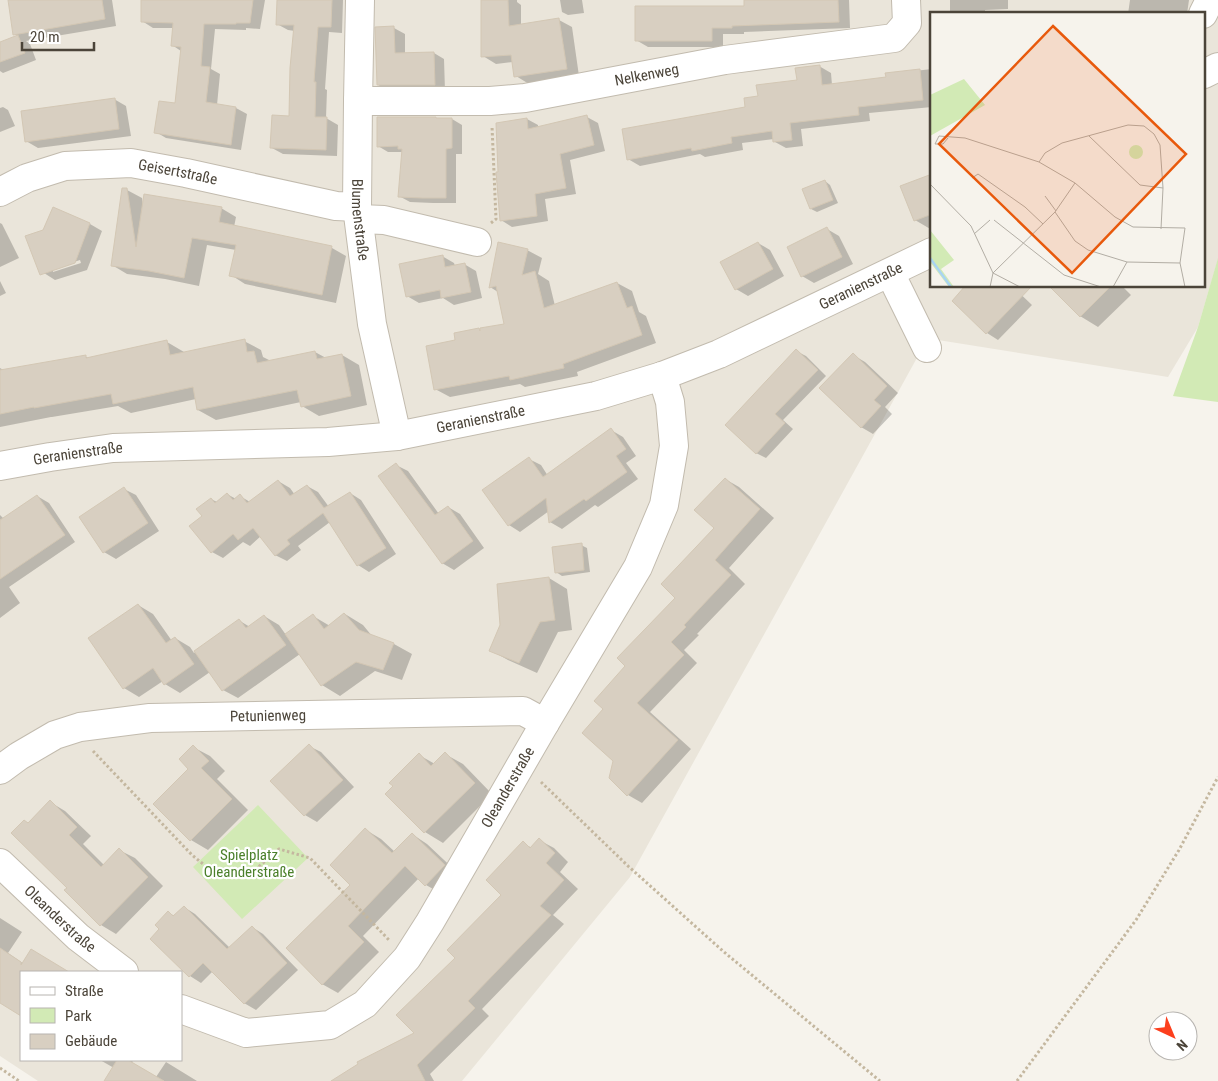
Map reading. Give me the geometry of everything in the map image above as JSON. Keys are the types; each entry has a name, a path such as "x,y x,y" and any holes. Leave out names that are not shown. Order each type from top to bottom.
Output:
{"street":[{"name":"Blumenstraße","path":"360,0 358,213 372,324 396,436"},
{"name":"Nelkenweg","path":"358,101 490,101 525,98 725,60 894,38 907,23 906,0"},
{"path":"1204,12 1210,0"},
{"path":"1206,73 1218,67"},
{"name":"Geisertstraße","path":"0,192 27,178 65,166 131,163 186,173 336,206 384,220 478,242"},
{"name":"Geranienstraße","path":"0,466 113,448 328,442 396,436 596,396 662,376 719,354 930,253"},
{"path":"890,273 927,348"},
{"name":"Oleanderstraße","path":"182,1010 246,1033 330,1026 365,1004 407,958 638,567 664,504 674,446 670,402 662,376"},
{"name":"Petunienweg","path":"0,770 19,756 55,735 80,727 150,718 523,711 545,724"},
{"name":"Oleanderstraße","path":"0,863 78,937 123,971"}],"path":[{"path":"478,242 482,232 496,219 490,101"},
{"path":"80,727 86,744 192,855 208,868 247,877 279,849 310,858 407,958"},
{"path":"520,767 534,776 628,866 724,952 880,1081"},
{"path":"1017,1081 1136,920 1179,850 1218,777"},
{"path":"0,1068 19,1081"}],"shaded area":[{"path":"0,0 1218,0 1218,259 1198,327 1168,377 938,340 918,356 630,877 462,1081 38,1081 0,1056"}],"green space":[{"path":"1218,258 1218,402 1173,396 1198,327"},
{"name":"Spielplatz Oleanderstraße","path":"258,805 308,858 242,919 193,867"}],"building":[{"path":"8,0 102,0 105,19 13,35"},
{"path":"141,0 253,0 250,23 204,24 201,66 210,67 206,102 236,107 231,145 154,133 159,101 175,103 181,47 171,46 173,23 141,22"},
{"path":"277,0 332,0 331,27 318,27 314,82 316,82 315,117 327,117 326,150 270,148 272,115 289,116 290,68 294,25 276,25"},
{"path":"481,0 508,0 509,26 559,18 567,69 514,77 511,55 481,57"},
{"path":"744,0 838,0 839,22 712,28 712,41 635,41 635,6 744,6"},
{"path":"394,26 395,53 434,52 435,85 377,85 375,27"},
{"path":"18,35 25,53 0,62 0,42"},
{"path":"820,65 822,85 886,77 885,73 920,69 923,100 858,107 859,115 790,123 792,140 773,142 772,131 731,137 732,143 692,151 691,148 627,160 622,129 745,107 744,98 758,96 756,85 797,80 795,68"},
{"path":"115,98 119,129 25,142 21,111"},
{"path":"587,115 594,145 560,154 566,188 535,194 537,216 500,221 496,172 498,172 496,123 527,118 528,129"},
{"path":"377,117 452,118 452,148 446,149 446,198 398,197 402,149 398,149 398,146 377,147"},
{"path":"930,175 930,215 914,221 900,186"},
{"path":"825,180 833,200 810,209 802,189"},
{"path":"122,188 127,188 136,247 144,194 222,207 219,222 332,246 322,295 229,276 236,245 192,238 184,278 111,266"},
{"path":"53,207 90,223 75,263 40,275 25,236 43,230"},
{"path":"827,227 842,257 801,277 787,247"},
{"path":"498,242 528,249 522,275 535,271 544,308 617,282 627,308 632,306 642,335 563,364 564,368 510,380 509,376 434,390 426,346 455,340 454,333 479,328 480,331 480,328 504,324 496,286 489,288"},
{"path":"758,242 773,269 735,290 720,262"},
{"path":"443,255 445,267 465,263 471,292 441,298 440,290 406,297 399,264"},
{"path":"963,288 1030,288 986,334 952,301"},
{"path":"1051,288 1109,288 1080,317"},
{"path":"245,339 247,352 254,351 257,363 315,351 317,359 342,354 351,396 301,407 297,390 197,410 193,387 113,404 111,394 0,414 0,370 86,355 86,358 167,340 170,355"},
{"path":"796,349 818,370 775,414 785,423 756,454 725,425"},
{"path":"853,353 887,386 874,400 881,406 861,428 819,388"},
{"path":"611,428 626,449 616,456 627,472 586,501 584,499 549,523 546,498 508,526 482,490 529,457 543,477"},
{"path":"396,463 435,515 448,506 473,541 442,564 378,476"},
{"path":"725,478 760,509 715,560 731,575 684,625 686,627 671,642 684,655 637,703 678,740 627,796 609,778 613,761 582,733 603,709 594,701 625,666 617,658 675,598 661,584 714,528 694,510"},
{"path":"278,480 290,496 307,485 324,508 350,492 386,548 357,566 323,513 287,540 290,544 275,556 253,528 238,540 233,534 211,553 189,526 202,516 196,509 211,498 215,503 227,493 233,500 240,494 247,503"},
{"path":"124,487 148,523 103,553 79,517"},
{"path":"37,495 65,535 0,579 0,520"},
{"path":"582,543 584,570 555,573 552,547"},
{"path":"549,577 555,620 540,622 519,663 489,651 500,625 497,584"},
{"path":"138,604 166,643 175,637 194,664 164,685 153,668 123,689 88,638"},
{"path":"344,613 359,630 394,643 383,670 356,662 321,686 285,634 313,614 324,629"},
{"path":"264,615 286,645 222,691 194,651 239,619 246,628"},
{"path":"309,744 343,780 304,816 270,781"},
{"path":"193,745 209,761 201,768 232,799 190,841 153,804 188,769 179,759"},
{"path":"445,752 475,783 424,833 385,794 393,786 389,783 419,753 431,766"},
{"path":"50,800 77,827 69,835 101,867 119,848 148,877 100,926 64,890 67,888 11,833 24,820 28,823"},
{"path":"365,828 392,853 412,833 445,865 425,886 405,866 348,926 364,942 322,985 286,948 350,885 330,865"},
{"path":"539,838 555,853 546,863 564,880 540,906 551,915 468,1001 475,1008 417,1065 425,1081 331,1081 358,1064 357,1062 414,1033 396,1015 455,958 447,950 501,895 486,880 523,841 530,848"},
{"path":"184,906 227,949 252,926 287,963 244,1004 203,963 189,977 150,939 159,929 155,925 168,911 173,916"},
{"path":"0,948 21,962 21,965 31,949 67,971 20,971 20,1015 0,1003"},
{"path":"116,1061 130,1061 164,1081 104,1081"}]}
